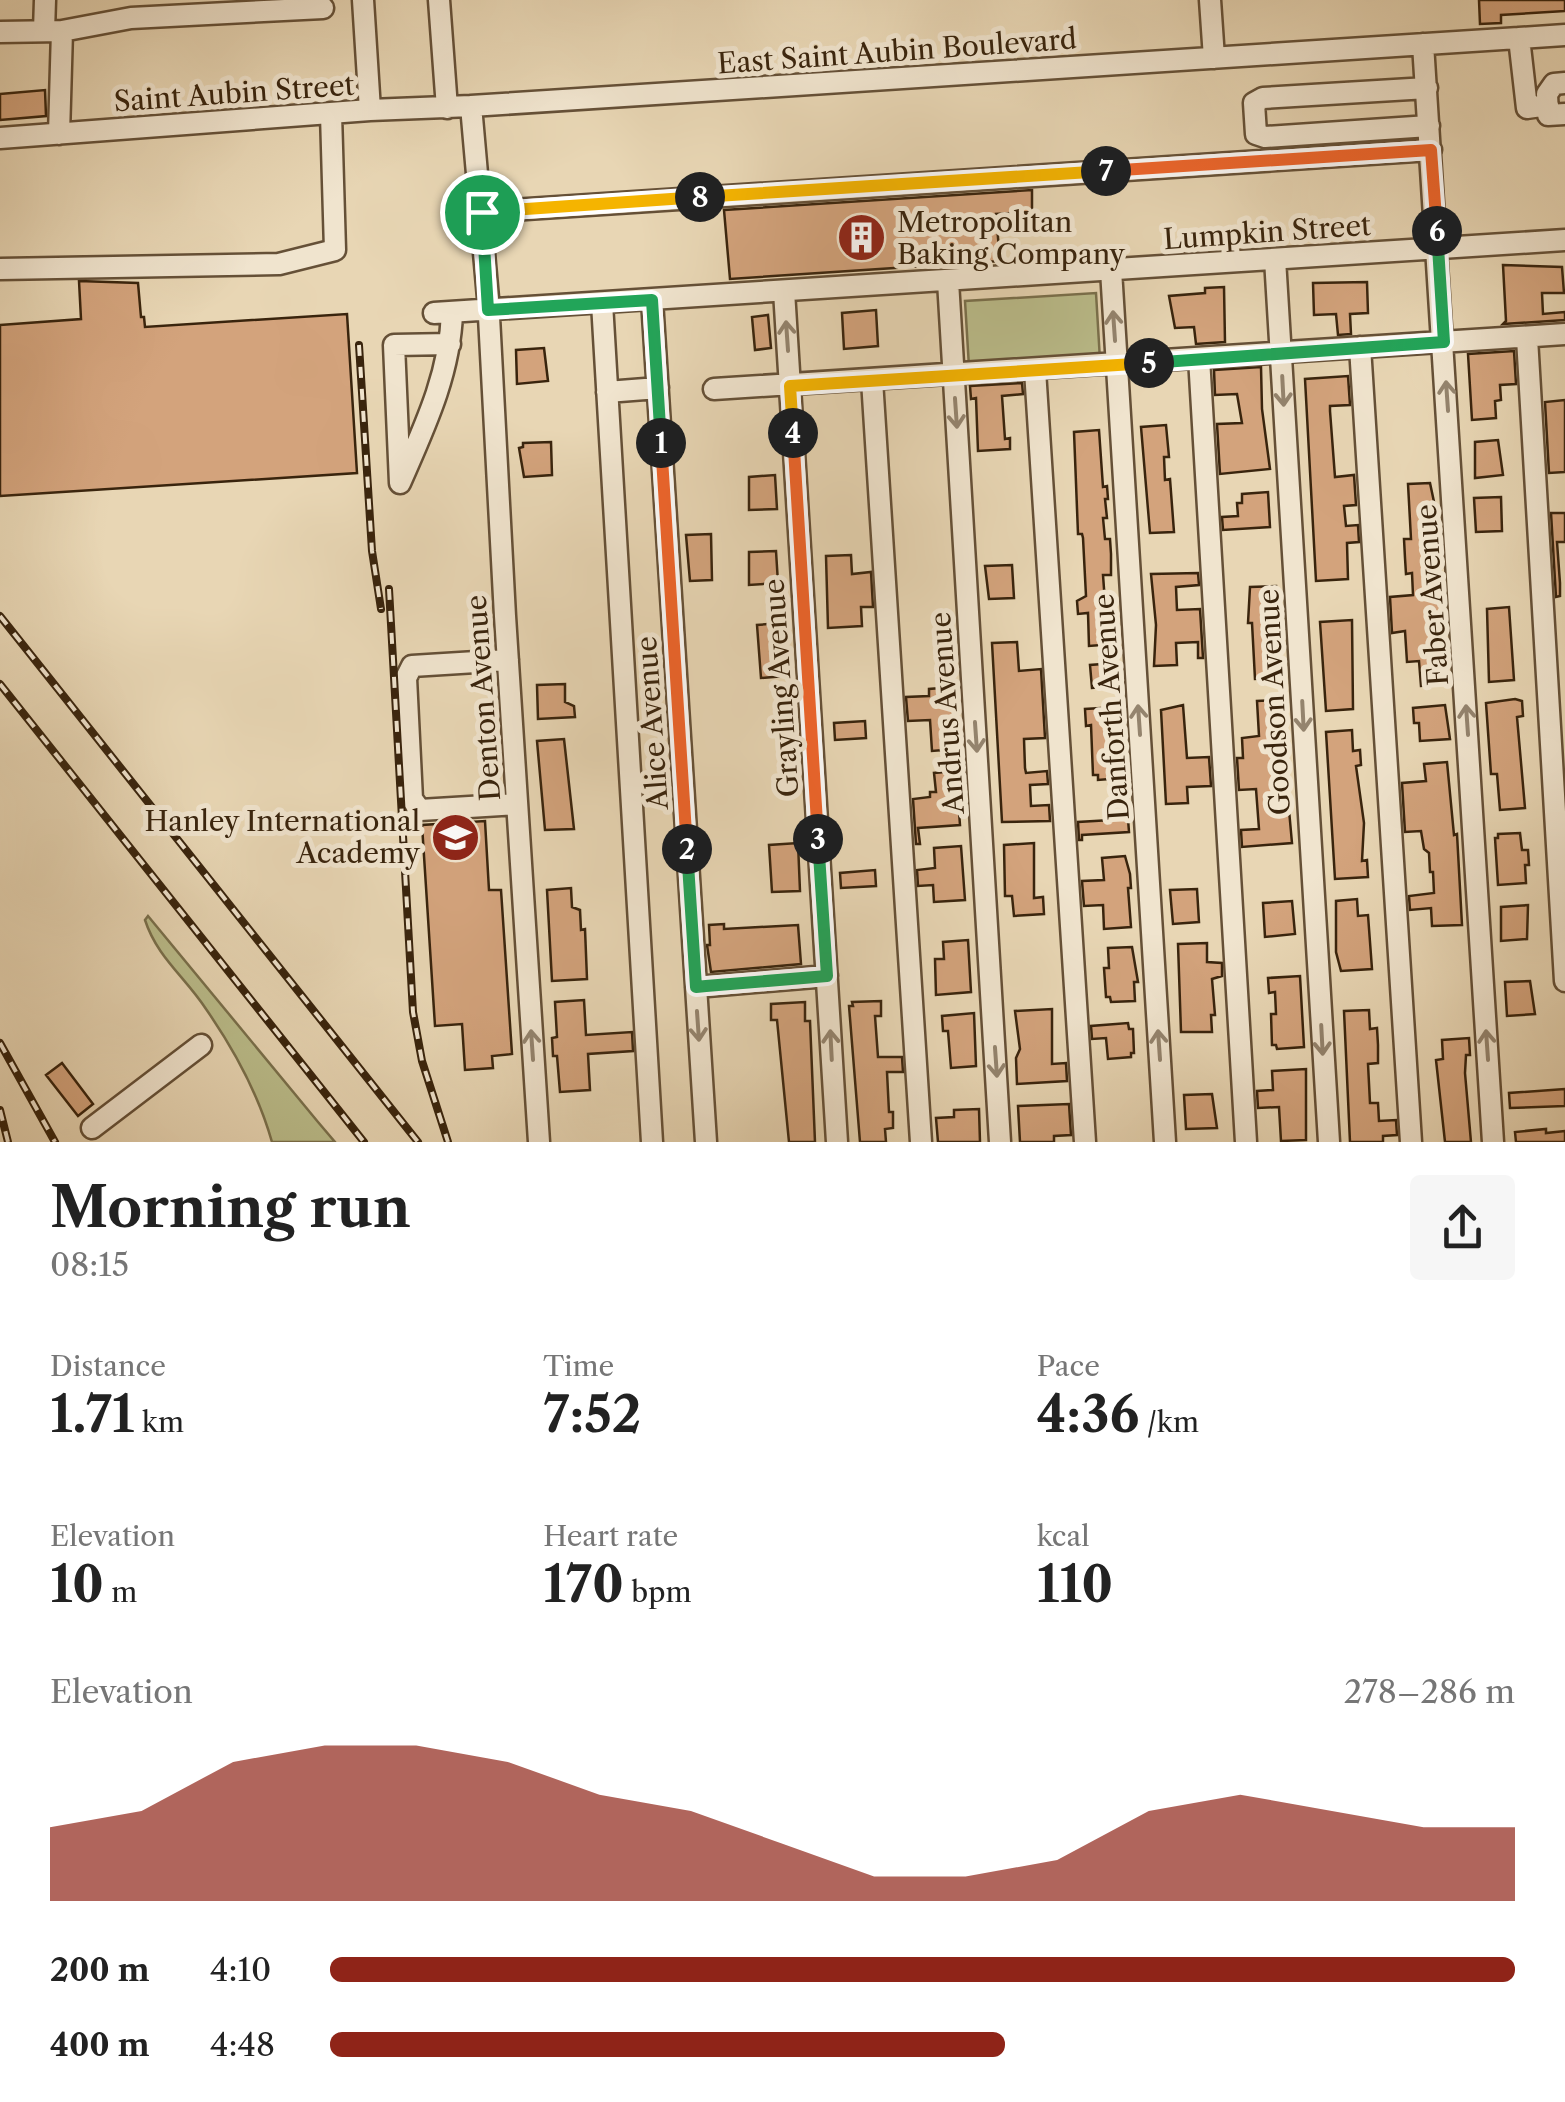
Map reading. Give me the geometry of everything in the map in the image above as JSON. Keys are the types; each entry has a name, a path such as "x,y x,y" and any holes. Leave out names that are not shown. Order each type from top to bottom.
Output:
{"street":[{"path":"45,0 53,31 60,134"},
{"path":"363,0 370,110"},
{"path":"440,0 448,108"},
{"path":"1210,0 1214,58"},
{"path":"0,32 53,31 147,9 324,8"},
{"name":"East Saint Aubin Boulevard","path":"471,106 1565,35"},
{"path":"1519,38 1527,108 1556,109 1550,88 1565,83"},
{"name":"Faber Avenue","path":"1424,44 1493,1142"},
{"path":"1426,88 1258,99 1253,108 1254,129 1260,136 1429,126"},
{"path":"1388,90 1391,128"},
{"name":"Saint Aubin Street","path":"0,138 471,106"},
{"name":"Denton Avenue","path":"471,106 482,212 539,1142"},
{"path":"0,268 279,264 336,250 330,114"},
{"path":"482,212 1431,150"},
{"name":"Lumpkin Street","path":"450,344 443,313 1565,240"},
{"name":"Goodson Avenue","path":"1275,259 1329,1142"},
{"name":"Danforth Avenue","path":"1111,270 1165,1142"},
{"name":"Andrus Avenue","path":"948,280 1000,1142"},
{"name":"Grayling Avenue","path":"784,291 836,1142"},
{"name":"Alice Avenue","path":"652,300 706,1142"},
{"path":"602,303 652,1142"},
{"path":"714,389 1565,334"},
{"path":"1527,338 1565,981"},
{"path":"450,344 432,409 400,483 394,346 450,344"},
{"path":"1360,347 1411,1142"},
{"path":"1199,358 1246,1142"},
{"path":"1035,370 1085,1142"},
{"path":"872,380 921,1142"},
{"path":"607,392 658,388"},
{"path":"508,660 412,666 406,678 412,799 420,810 517,804"},
{"path":"696,987 827,976"},
{"path":"92,1128 201,1045"}],"green space":[{"path":"1096,293 1100,360 969,367 965,301"},
{"path":"148,916 335,1142 272,1142 253,1090 235,1056 206,1009 157,945 145,920"}],"building":[{"path":"1479,0 1565,0 1565,11 1501,15 1501,23 1480,24"},
{"path":"45,90 46,116 0,120 0,94"},
{"name":"Metropolitan Baking Company","path":"1032,190 1032,212 996,214 1000,261 730,279 724,210"},
{"path":"1503,265 1562,267 1564,293 1542,293 1543,314 1565,312 1565,320 1503,324"},
{"path":"79,281 138,283 145,327 347,314 357,473 0,496 0,325 81,319"},
{"path":"1367,282 1368,313 1350,314 1351,334 1338,335 1336,314 1314,315 1313,283"},
{"path":"1224,287 1225,342 1196,344 1194,327 1175,328 1169,296"},
{"path":"876,310 878,346 844,349 842,313"},
{"path":"768,315 771,348 755,350 752,317"},
{"path":"544,348 548,381 517,384 516,350"},
{"path":"1514,351 1516,384 1500,385 1501,400 1495,401 1496,418 1472,420 1468,354"},
{"path":"1261,367 1270,469 1220,474 1217,424 1242,423 1237,394 1215,395 1214,370"},
{"path":"1348,376 1350,405 1330,406 1330,411 1335,477 1354,475 1356,505 1344,506 1346,526 1358,525 1359,542 1347,543 1348,579 1316,581 1305,379"},
{"path":"1022,383 1023,394 1002,396 1005,439 1010,438 1010,449 978,451 976,398 971,399 970,386"},
{"path":"1565,400 1565,472 1549,473 1545,402"},
{"path":"1166,425 1169,457 1164,457 1165,480 1170,479 1174,532 1150,533 1141,427"},
{"path":"1099,430 1103,487 1107,486 1108,499 1107,518 1103,518 1105,539 1110,539 1111,554 1111,575 1103,575 1105,602 1110,602 1114,615 1114,644 1089,646 1088,613 1078,614 1077,601 1086,596 1083,538 1078,534 1074,432"},
{"path":"1498,440 1503,475 1475,478 1475,442"},
{"path":"551,442 552,475 524,477 519,448 523,443"},
{"path":"775,475 777,509 749,510 749,477"},
{"path":"1430,483 1437,516 1435,554 1427,554 1429,576 1435,576 1436,594 1440,594 1442,628 1436,629 1438,669 1446,669 1447,684 1421,686 1419,661 1407,662 1405,631 1392,633 1390,597 1413,595 1412,573 1406,574 1404,539 1411,539 1408,484"},
{"path":"1268,492 1270,527 1223,530 1222,517 1238,516 1237,503 1242,503 1242,494"},
{"path":"1501,497 1502,531 1476,532 1474,498"},
{"path":"1551,513 1565,513 1565,542 1557,542 1560,596 1556,597"},
{"path":"711,534 712,580 690,581 686,535"},
{"path":"776,551 778,583 749,585 749,552"},
{"path":"851,555 852,574 871,572 873,607 861,607 862,626 828,628 826,556"},
{"path":"1012,565 1014,598 989,599 985,566"},
{"path":"1198,573 1199,585 1176,587 1177,610 1200,609 1203,658 1198,658 1198,642 1176,643 1177,665 1154,666 1156,625 1151,574"},
{"path":"1276,586 1276,663 1280,678 1255,679 1252,623 1248,623 1250,587"},
{"path":"1509,607 1514,680 1489,682 1487,609"},
{"path":"1352,620 1353,709 1326,711 1320,622"},
{"path":"780,623 784,676 761,678 757,625"},
{"path":"1017,642 1019,671 1041,669 1045,738 1024,739 1025,768 1026,773 1047,771 1048,784 1030,785 1031,806 1049,805 1050,821 1002,822 992,643"},
{"path":"1115,663 1118,686 1092,688 1090,665"},
{"path":"565,684 565,702 574,706 575,717 538,719 537,685"},
{"path":"953,687 955,749 932,751 930,720 908,721 906,697 929,696 929,689"},
{"path":"1279,700 1292,843 1242,847 1241,830 1259,829 1256,789 1239,790 1237,758 1243,758 1242,738 1259,736 1257,701"},
{"path":"1522,701 1523,716 1517,717 1525,808 1500,810 1497,774 1491,774 1486,703"},
{"path":"1183,705 1187,758 1209,757 1211,786 1187,787 1188,803 1166,804 1161,710"},
{"path":"1445,705 1450,739 1420,741 1413,708"},
{"path":"1118,707 1122,778 1098,780 1098,775 1093,775 1091,725 1086,726 1085,709"},
{"path":"865,721 866,738 835,740 834,723"},
{"path":"1352,730 1353,751 1360,750 1361,765 1356,766 1364,823 1362,861 1367,860 1368,877 1335,879 1326,732"},
{"path":"564,739 574,829 545,830 537,741"},
{"path":"1447,762 1454,835 1457,834 1462,925 1432,926 1431,908 1410,910 1409,896 1434,893 1433,872 1421,831 1405,832 1402,783 1426,781 1424,764"},
{"path":"956,771 960,825 918,828 920,844 916,844 913,799 930,797 930,792 936,792 934,773"},
{"path":"1128,819 1129,832 1082,835 1079,840 1078,822"},
{"path":"485,821 489,890 501,890 512,1054 492,1056 493,1068 465,1070 462,1024 435,1026 422,825"},
{"path":"1520,833 1522,850 1528,850 1526,883 1498,885 1495,838 1498,834"},
{"path":"798,843 800,891 772,892 769,845"},
{"path":"1034,843 1034,898 1043,897 1044,914 1014,916 1012,896 1005,896 1004,845"},
{"path":"961,846 965,900 934,902 933,885 918,886 917,870 935,868 934,848"},
{"path":"1125,856 1130,874 1131,927 1104,929 1103,905 1084,906 1082,881 1104,880 1102,858"},
{"path":"875,870 876,886 841,888 840,873"},
{"path":"571,888 572,907 580,910 581,930 585,929 587,979 552,981 547,890"},
{"path":"1197,889 1199,922 1173,924 1170,890"},
{"path":"1357,899 1358,916 1368,915 1372,969 1341,971 1336,952 1336,901"},
{"path":"1292,901 1295,934 1265,937 1263,903"},
{"path":"1528,905 1527,939 1501,941 1501,907"},
{"path":"724,924 724,929 798,925 801,964 711,972 709,925"},
{"path":"968,940 971,992 936,995 935,959 944,959 943,942"},
{"path":"1207,943 1207,962 1222,963 1222,976 1212,979 1212,1032 1181,1032 1178,944"},
{"path":"1132,947 1138,982 1134,982 1135,1001 1111,1002 1106,997 1104,968 1109,968 1108,948"},
{"path":"1300,976 1304,1047 1277,1049 1272,1045 1275,992 1269,993 1268,978"},
{"path":"1530,981 1535,1014 1507,1016 1505,982"},
{"path":"584,1000 586,1035 632,1032 633,1051 588,1054 590,1090 560,1092 552,1038 557,1037 555,1002"},
{"path":"881,1001 881,1016 875,1016 878,1057 902,1057 903,1072 887,1072 893,1128 885,1129 886,1142 860,1142 849,1006 853,1006 852,1002"},
{"path":"805,1002 805,1021 810,1021 815,1142 789,1142 777,1020 771,1020 771,1004"},
{"path":"1052,1009 1052,1064 1066,1063 1067,1081 1017,1084 1016,1058 1020,1049 1015,1011"},
{"path":"1369,1010 1370,1029 1377,1028 1378,1045 1378,1063 1368,1064 1370,1103 1378,1103 1379,1121 1396,1120 1397,1135 1383,1136 1383,1142 1350,1142 1344,1011"},
{"path":"974,1013 976,1066 951,1068 948,1031 943,1031 942,1016"},
{"path":"1128,1023 1129,1029 1133,1029 1134,1053 1131,1057 1108,1059 1106,1038 1092,1039 1091,1026"},
{"path":"1469,1038 1465,1073 1471,1142 1445,1142 1436,1060 1443,1059 1442,1040"},
{"path":"62,1063 93,1104 78,1116 46,1075"},
{"path":"1306,1069 1306,1140 1281,1141 1279,1107 1258,1108 1257,1091 1273,1090 1272,1071"},
{"path":"1565,1089 1565,1106 1510,1108 1509,1093"},
{"path":"1212,1094 1217,1128 1186,1129 1184,1095"},
{"path":"1069,1104 1071,1135 1054,1136 1054,1142 1020,1142 1018,1106"},
{"path":"979,1109 980,1142 938,1142 936,1118 954,1117 954,1110"},
{"path":"1546,1129 1546,1133 1565,1131 1565,1142 1516,1142 1515,1132"}],"railway":[{"path":"359,345 372,551 381,609"},
{"path":"389,589 413,1012 422,1061 448,1142"},
{"path":"0,616 418,1142"},
{"path":"0,684 364,1142"},
{"path":"0,1043 55,1142"},
{"path":"0,1110 8,1142"}],"place":[{"name":"Metropolitan Baking Company","path":"862,238"},
{"name":"Hanley International Academy","path":"455,837"}],"route":[{"path":"1431,150 1444,342 790,386 827,976 696,987 652,300 488,310 482,212 1431,150"}]}
